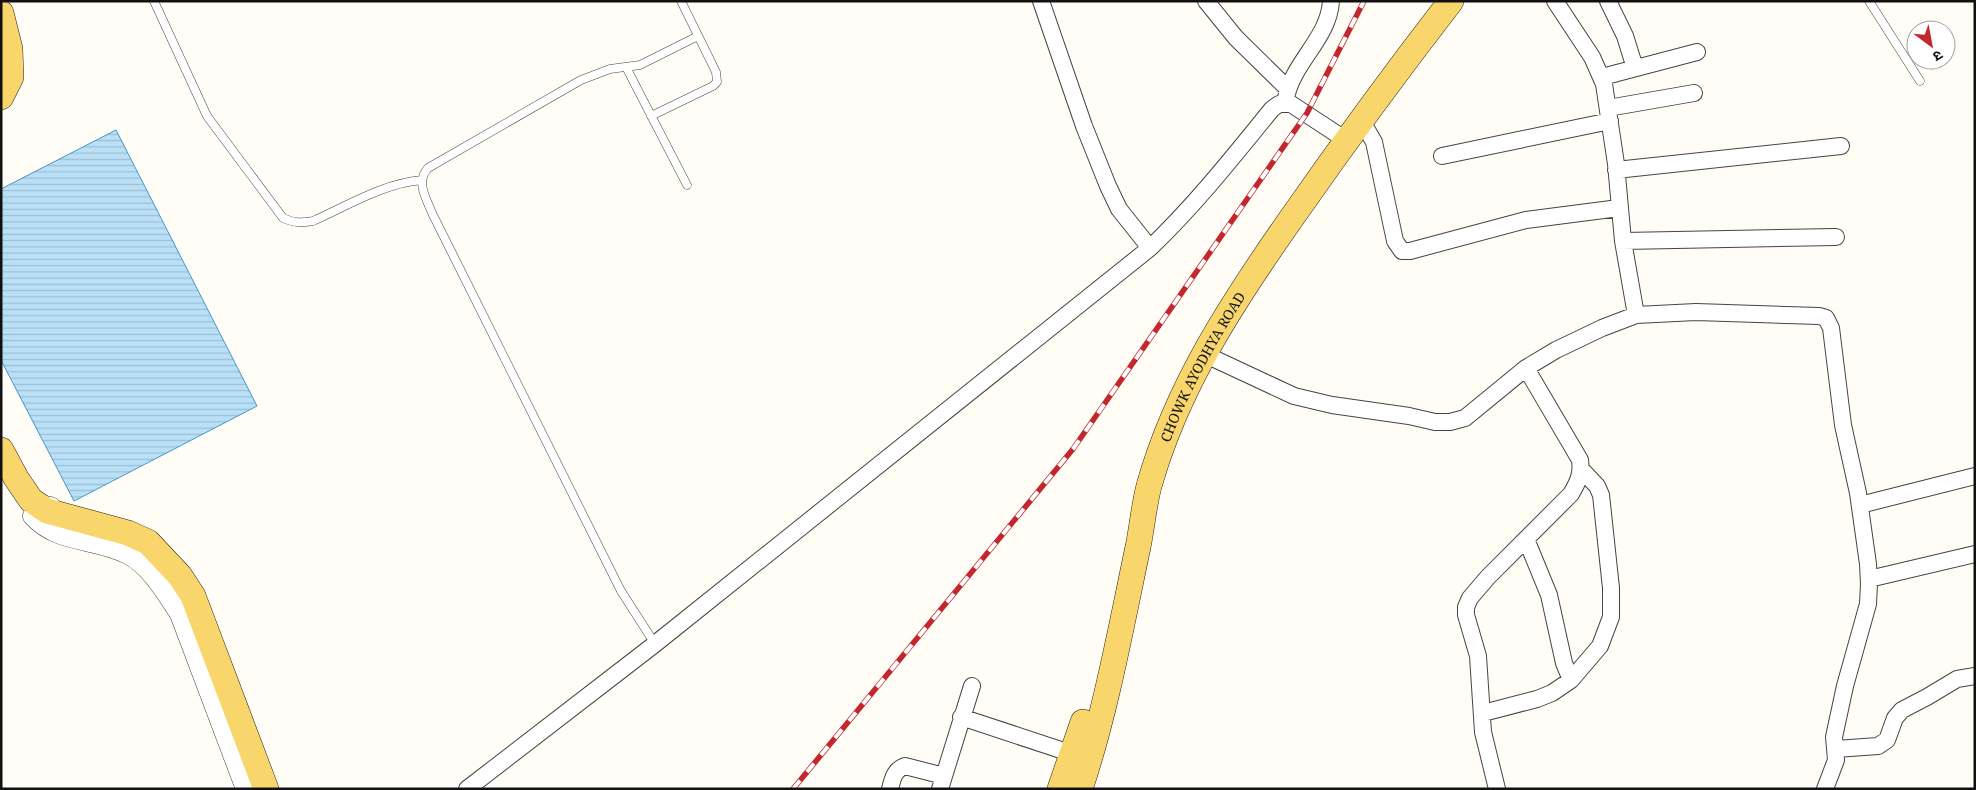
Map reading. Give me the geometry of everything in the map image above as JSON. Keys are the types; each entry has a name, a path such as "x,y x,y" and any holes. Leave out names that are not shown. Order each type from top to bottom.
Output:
{"main road":[{"name":"CHOWK AYODHYA ROAD","path":"1080,789 1109,679 1149,486 1170,425 1204,354 1238,294 1431,1"},
{"name":"CHOWK AYODHYA ROAD","path":"1060,789 1080,731 1100,652 1129,519 1152,429 1181,364 1223,289 1346,131 1451,1"},
{"path":"1,13 10,49 11,77 1,97"},
{"path":"1,450 16,478 42,513 128,532 148,542 180,576 193,596 266,789"},
{"path":"1,471 20,506 126,543 155,563 183,600 253,789"}],"street":[{"path":"1041,1 1084,126 1108,186 1119,209 1150,248"},
{"path":"1206,1 1287,96 1291,104 1346,131 1367,130 1374,142 1395,242 1402,251 1410,251 1526,220 1619,208"},
{"path":"467,789 655,644 1150,248 1182,217 1272,109 1287,96 1297,68 1327,25 1331,12 1331,1"},
{"path":"1555,1 1592,57 1602,77 1609,114 1623,241 1636,315"},
{"path":"1608,1 1625,36 1635,68"},
{"path":"1602,77 1697,52"},
{"path":"1442,156 1694,93"},
{"path":"1616,170 1841,146"},
{"path":"1623,241 1836,237"},
{"path":"1204,354 1294,396 1332,405 1409,416 1435,422 1450,422 1465,418 1526,368 1556,350 1602,328 1636,315 1645,313 1696,312 1819,316 1826,318 1831,328 1843,425 1860,505 1869,579 1868,604 1845,686 1834,737 1836,760 1825,789"},
{"path":"1497,789 1483,732 1478,656 1466,615 1466,607 1470,598 1488,577 1571,494 1579,481 1581,469 1580,460 1526,368"},
{"path":"1483,713 1537,699 1552,693 1571,680 1600,646 1611,617 1611,588 1601,495 1597,486 1581,469"},
{"path":"1860,505 1975,476"},
{"path":"246,789 180,614 166,592 145,566 128,554 53,532 41,525 42,513 123,522 157,539 182,565 204,604 274,789"},
{"path":"1526,539 1549,595 1564,663 1571,680"},
{"path":"1869,579 1975,554"},
{"path":"1836,749 1878,746 1882,744 1888,740 1895,718 1902,710 1928,698 1957,679 1975,676"},
{"path":"890,789 894,774 905,766 942,782 972,686"},
{"path":"961,717 1073,754"}],"lane":[{"path":"154,1 207,116 283,218 301,224 313,221 393,186 409,181 422,180"},
{"path":"651,116 713,86 717,82 716,72 681,1"},
{"path":"1869,1 1920,80"},
{"path":"655,644 621,591 541,432 433,215 423,189 422,180 423,174 428,168 581,80 600,71 640,65 698,36"},
{"path":"626,67 687,185"}],"water":[{"path":"116,130 257,406 74,501 1,360 1,189"}],"railway":[{"path":"793,789 1073,449 1307,113 1364,1"}]}
